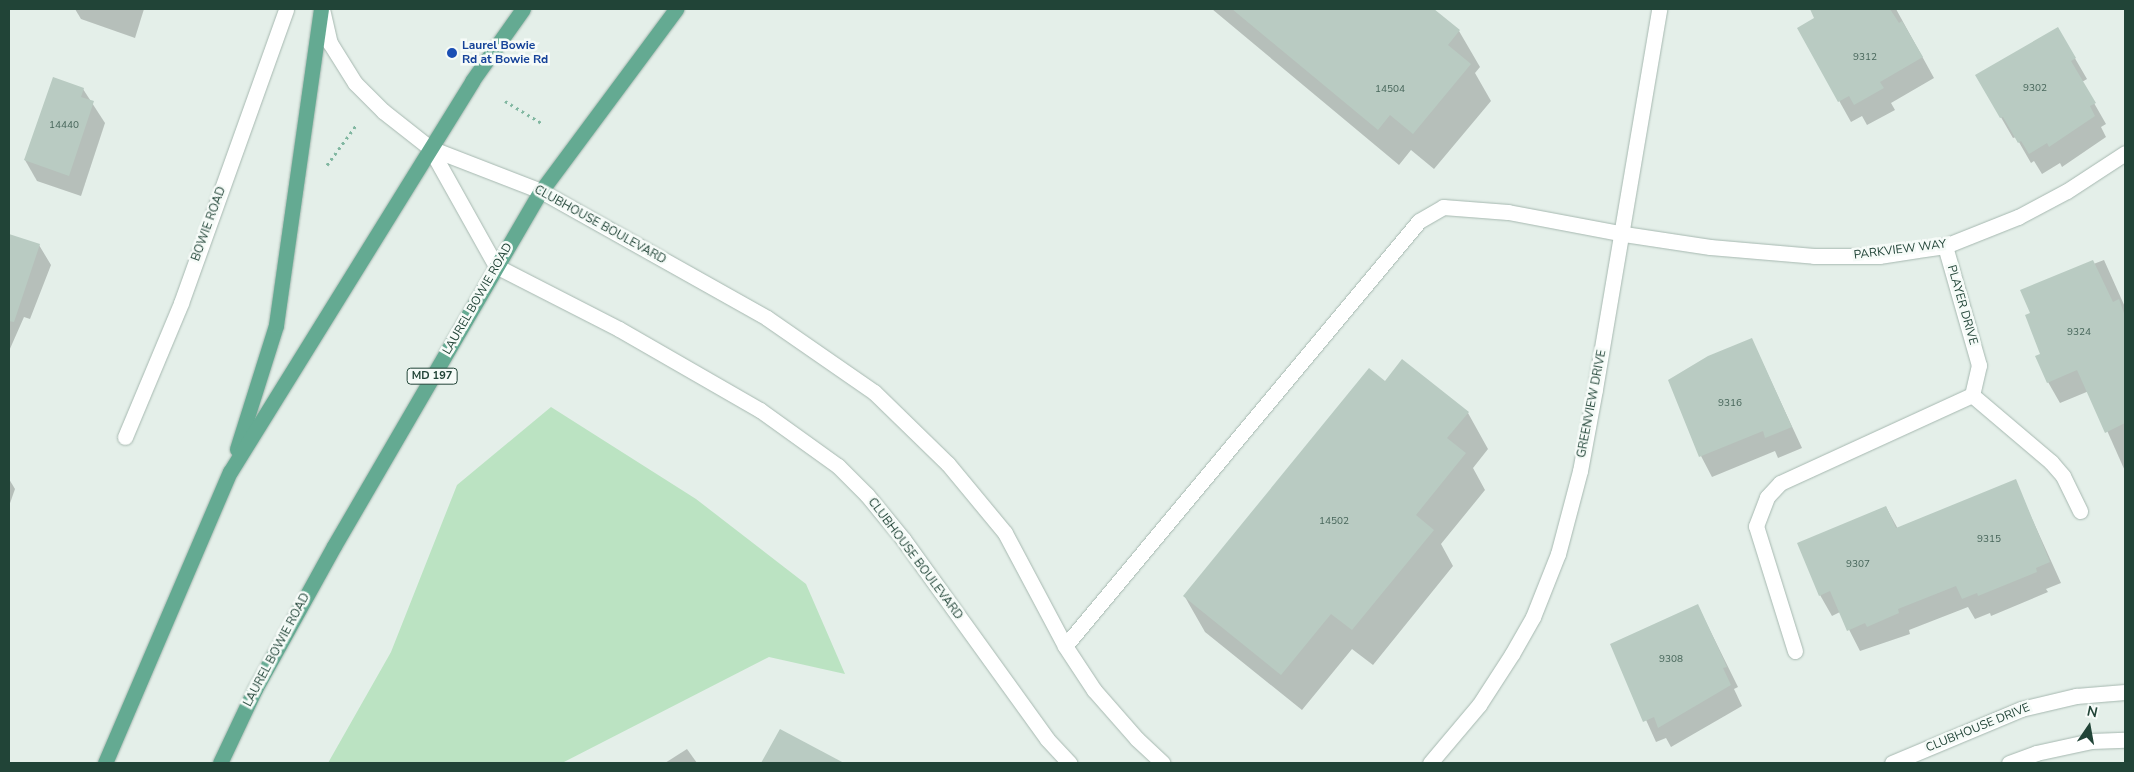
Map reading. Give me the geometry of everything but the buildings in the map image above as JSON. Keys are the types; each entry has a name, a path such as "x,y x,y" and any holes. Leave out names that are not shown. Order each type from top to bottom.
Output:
{"main road":[{"path":"105,763 230,472 276,325 322,9"},
{"path":"230,472 430,148 523,9"},
{"name":"LAUREL BOWIE ROAD","path":"220,763 255,689 334,546 541,191 676,9"}],"street":[{"name":"BOWIE ROAD","path":"125,437 181,303 286,9"},
{"path":"322,9 330,43 355,83 383,111 430,148 496,266"},
{"name":"GREENVIEW DRIVE","path":"1430,763 1479,705 1533,617 1549,581 1580,471 1624,234 1659,9"},
{"name":"CLUBHOUSE BOULEVARD","path":"430,148 541,191 767,318 874,392 948,464 1005,533 1065,646 1094,690 1137,739 1163,763"},
{"name":"PARKVIEW WAY","path":"1065,646 1420,221 1443,207 1508,212 1624,234 1710,247 1814,256 1879,256 1945,246 2018,217 2067,191 2125,153"},
{"name":"PLAYER DRIVE","path":"1945,246 1979,365 1972,395"},
{"name":"CLUBHOUSE BOULEVARD","path":"496,266 619,329 760,410 838,466 868,496 903,539 1023,707 1069,763"},
{"path":"1795,651 1756,526 1767,497 1780,483 1972,395 2050,462 2063,476 2080,511"},
{"name":"CLUBHOUSE DRIVE","path":"1892,763 2020,709 2076,696 2125,692"},
{"path":"2009,763 2036,753 2091,741 2125,740"}],"path":[{"path":"505,101 543,124"},
{"path":"324,171 362,117"}],"green space":[{"path":"551,407 696,499 806,584 845,674 769,657 562,763 328,763 391,652 457,485"}],"place":[{"name":"Laurel Bowie Rd at Bowie Rd","path":"452,53"}]}
